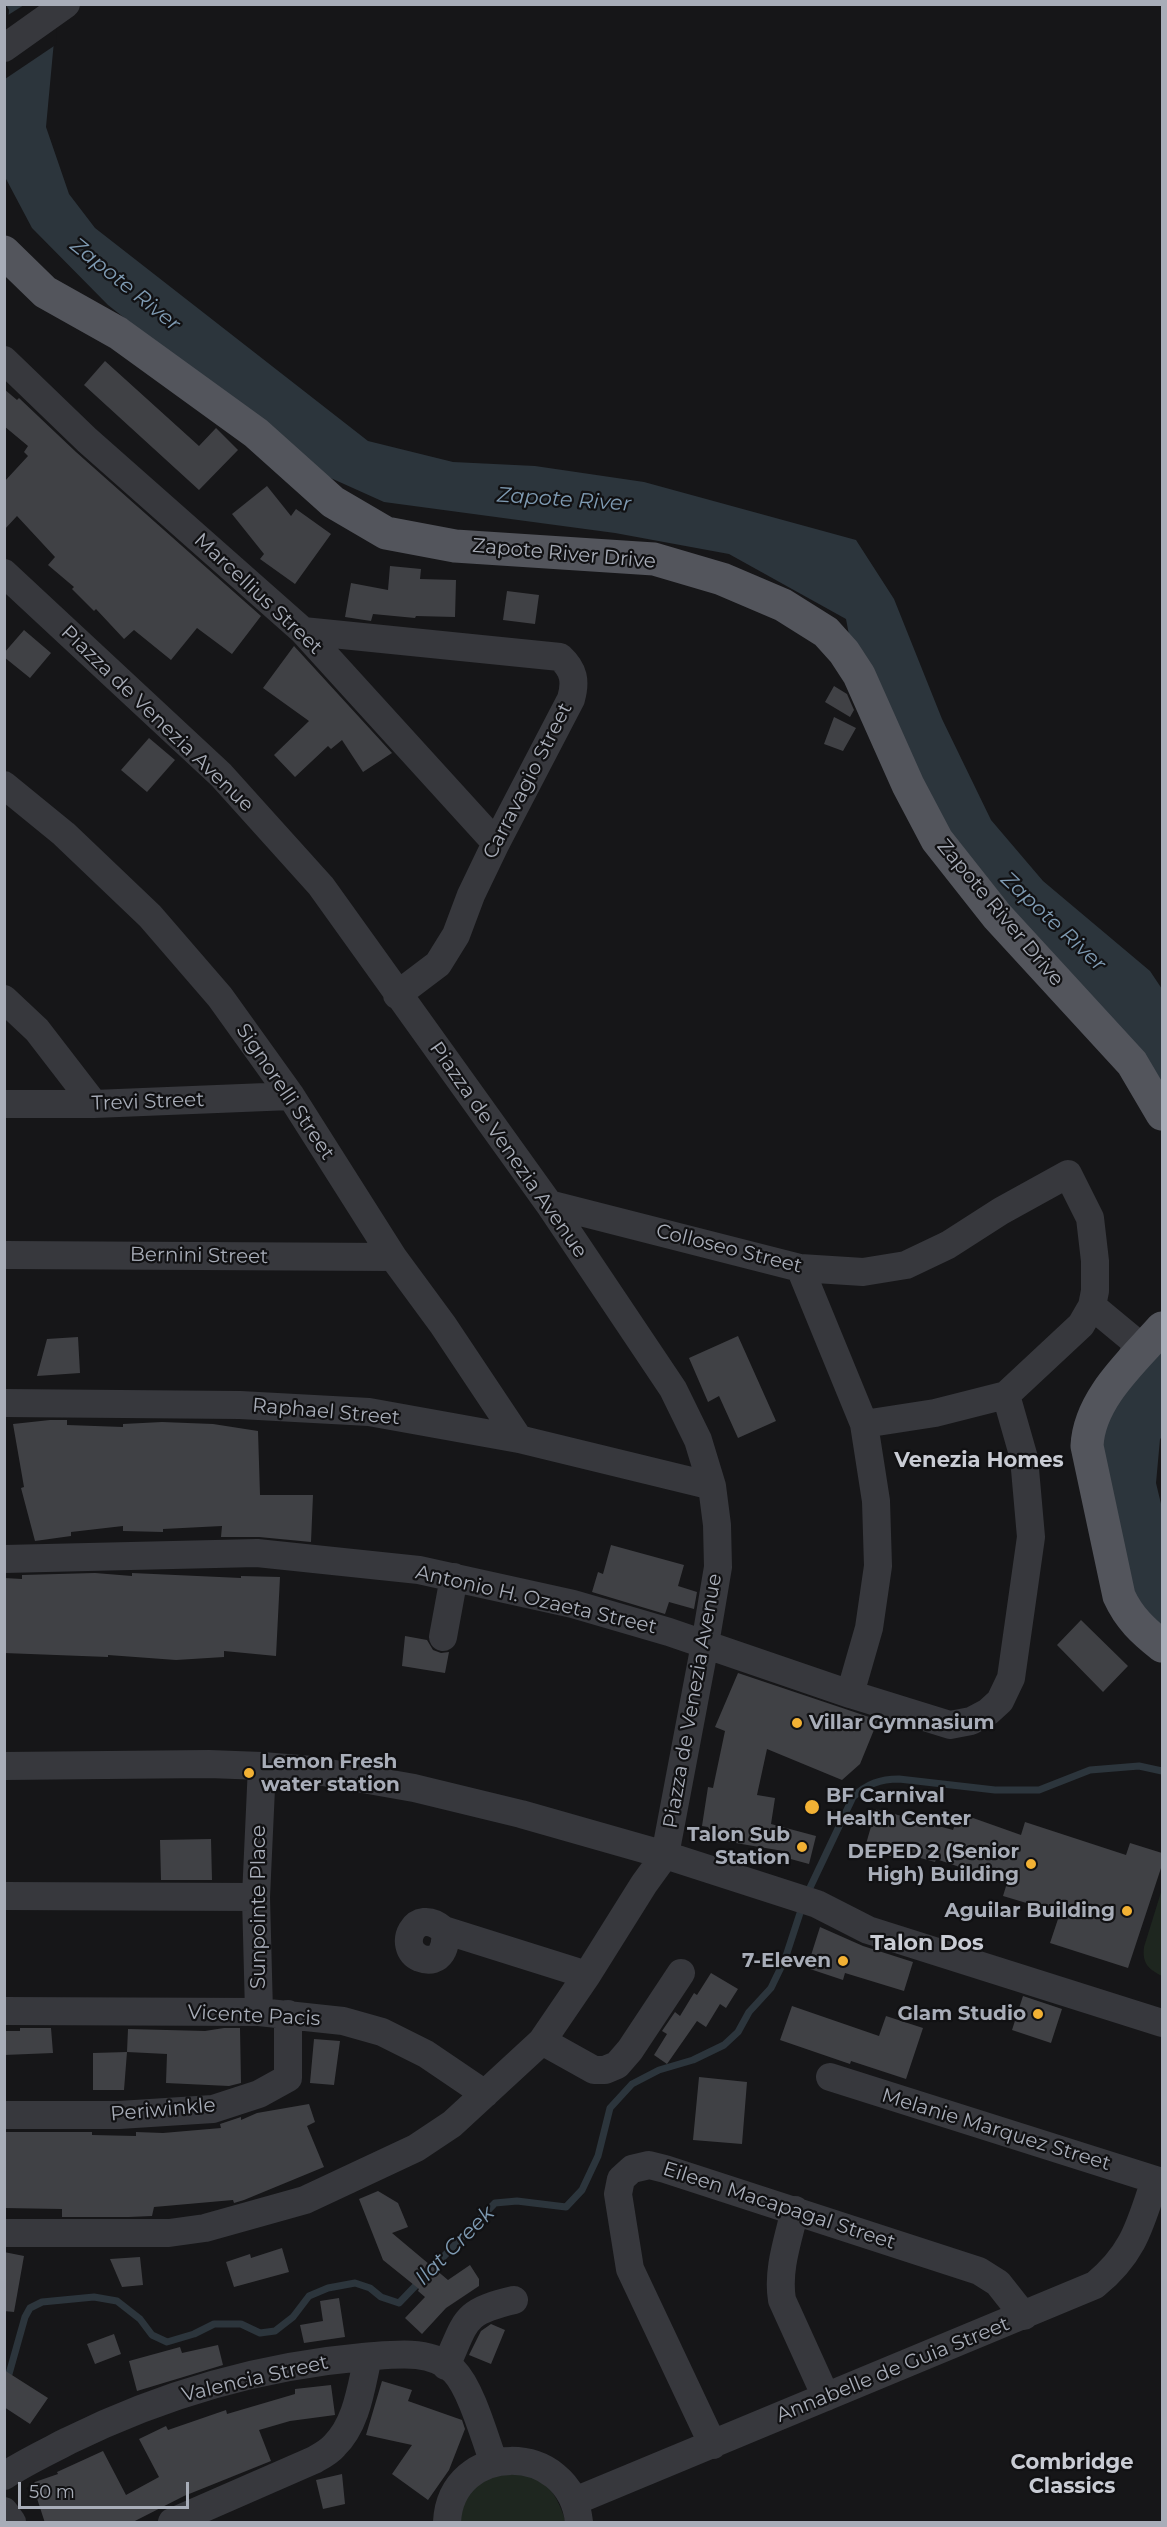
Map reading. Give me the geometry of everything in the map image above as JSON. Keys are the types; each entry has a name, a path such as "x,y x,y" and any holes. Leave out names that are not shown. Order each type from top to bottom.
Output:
{"main road":[{"name":"Zapote River Drive","path":"4,252 45,292 118,333 256,433 333,502 386,533 455,546 654,559 722,579 783,605 826,632 844,652 859,675 908,785 937,840 998,916 1132,1063 1162,1114"},
{"path":"1162,1328 1098,1405 1088,1432 1089,1461 1119,1596 1127,1614 1162,1646"}],"street":[{"path":"4,48 66,4"},
{"name":"Marcellius Street","path":"4,360 87,440 303,631 496,843"},
{"name":"Piazza de Venezia Avenue","path":"4,573 221,775 321,886 549,1204 673,1389 698,1440 712,1486 717,1525 718,1567 665,1855"},
{"name":"Carravagio Street","path":"303,631 560,657 571,667 575,684 571,699 496,843 456,935 438,964 397,995"},
{"name":"Signorelli Street","path":"4,784 64,834 150,916 220,997 291,1096 393,1257 443,1325 519,1439"},
{"path":"4,999 37,1030 94,1104"},
{"name":"Trevi Street","path":"4,1104 94,1104 291,1096"},
{"name":"Colloseo Street","path":"549,1204 800,1268 863,1272 906,1265 948,1245 1068,1174 1090,1218 1095,1261 1095,1291 1092,1306"},
{"name":"Bernini Street","path":"4,1255 393,1257"},
{"path":"800,1268 864,1424 876,1501 878,1566 869,1628 850,1694"},
{"path":"864,1424 935,1413 1006,1395 1081,1325 1092,1306 1133,1340 1135,1350 1125,1371"},
{"name":"Antonio H. Ozaeta Street","path":"4,1559 257,1553 419,1570 573,1604 705,1644 850,1694 950,1725 971,1721 988,1712 1000,1701 1011,1678 1031,1537 1024,1458 1006,1395"},
{"name":"Raphael Street","path":"4,1403 240,1405 369,1412 519,1439 712,1486"},
{"path":"443,1637 453,1577"},
{"path":"4,1766 198,1764 262,1766 312,1770 414,1788 520,1814 665,1855 803,1900 877,1933 1162,2023"},
{"name":"Sunpointe Place","path":"258,2012 256,1897 262,1766"},
{"path":"4,2233 169,2233 239,2220 305,2200 416,2148 453,2124 542,2041 665,1855"},
{"path":"4,1896 256,1897"},
{"path":"444,1930 587,1976"},
{"path":"542,2041 594,2070 605,2070 617,2065 630,2050 681,1973"},
{"name":"Vicente Pacis","path":"4,2011 258,2012 343,2021 382,2032 426,2054 485,2094"},
{"name":"Periwinkle","path":"4,2115 119,2115 213,2109 259,2094 288,2078 288,2014"},
{"name":"Melanie Marquez Street","path":"830,2077 1159,2181"},
{"name":"Eileen Macapagal Street","path":"713,2445 630,2269 618,2194 621,2179 632,2169 649,2165 795,2210 979,2271 998,2283 1024,2316"},
{"name":"Annabelle de Guia Street","path":"577,2512 713,2445 1095,2285 1114,2269 1128,2251 1159,2181"},
{"path":"795,2210 781,2269 782,2300 826,2397"},
{"path":"446,2366 465,2322 485,2307 514,2300"},
{"name":"Valencia Street","path":"4,2476 90,2431 152,2404 206,2387 268,2371 321,2361 415,2354 435,2359 454,2371 466,2387 494,2463"},
{"path":"172,2523 314,2460 334,2447 348,2428 369,2357"},
{"path":"444,2522 451,2501 461,2484 476,2471 494,2463 518,2460 542,2466 562,2481 577,2512"},
{"path":"4,2511 12,2523"}],"shaded area":[{"path":"1162,1889 1162,1976 1147,1965 1144,1947"},
{"path":"500,2473 526,2475 544,2483 556,2498 566,2522 457,2522 471,2491"}],"water":[{"name":"Zapote River","path":"6,5 53,5 54,41 46,127 69,194 95,228 368,441 453,462 535,466 644,482 856,540 894,599 942,719 991,820 1043,881 1150,971 1162,989 1162,1102 917,803 853,656 846,619 729,554 615,533 384,502 324,475 108,305 32,228 5,177 4,80 9,10"},
{"path":"1162,1340 1162,1437 1156,1483 1162,1508 1162,1627 1131,1603 1094,1416"}],"pier":[{"path":"56,4 57,44 5,79 5,17 24,5"}],"building":[{"path":"105,361 199,446 216,428 238,450 199,490 84,385"},
{"path":"4,389 17,400 19,398 76,452 261,616 232,654 197,628 171,660 134,630 124,639 96,609 94,611 72,589 74,587 48,565 55,557 17,516 4,530 4,482 28,456 24,452 28,446 4,426"},
{"path":"267,486 291,516 296,509 331,534 295,584 260,559 264,554 232,514"},
{"path":"390,566 421,569 420,579 456,580 455,617 416,616 415,618 373,614 371,621 345,617 351,583 388,590"},
{"path":"507,591 539,595 535,624 503,620"},
{"path":"24,630 51,653 30,678 4,657 4,653"},
{"path":"294,646 392,753 363,772 342,740 331,749 328,746 295,777 274,755 309,721 263,688"},
{"path":"834,686 847,694 854,710 850,717 825,702"},
{"path":"834,717 856,728 843,751 824,744"},
{"path":"149,738 175,760 147,792 121,770"},
{"path":"738,1336 776,1421 738,1438 719,1396 708,1402 689,1358"},
{"path":"78,1337 80,1373 37,1376 47,1339"},
{"path":"67,1420 67,1425 123,1427 123,1424 162,1422 213,1424 258,1431 260,1495 313,1495 311,1542 259,1537 221,1537 222,1526 163,1529 163,1532 123,1531 123,1526 71,1532 71,1536 35,1541 21,1488 24,1487 13,1424"},
{"path":"611,1545 684,1565 678,1586 697,1592 694,1609 669,1602 665,1614 592,1592 598,1572 603,1574"},
{"path":"95,1573 132,1576 132,1573 241,1578 241,1576 280,1577 276,1656 224,1651 224,1657 176,1660 108,1655 108,1657 4,1653 4,1578 22,1579 22,1575"},
{"path":"1081,1620 1128,1666 1103,1692 1057,1645"},
{"path":"405,1636 427,1640 433,1650 441,1653 449,1652 445,1673 402,1666"},
{"path":"738,1673 878,1720 860,1764 842,1780 767,1749 757,1795 775,1798 771,1824 816,1836 809,1864 787,1858 789,1852 718,1840 708,1827 702,1826 708,1787 713,1788 725,1731 715,1727"},
{"path":"876,1809 953,1830 959,1813 1021,1835 1025,1822 1126,1855 1130,1843 1162,1853 1162,1865 1128,1968 1050,1943 1060,1913 1003,1896 1007,1883 936,1859 935,1862 906,1854 904,1860 887,1855 888,1851 866,1844"},
{"path":"211,1839 212,1880 161,1880 160,1840"},
{"path":"820,1927 863,1946 913,1962 904,1991 845,1973 843,1980 807,1968"},
{"path":"711,1973 738,1989 726,2008 720,2004 706,2027 697,2021 667,2064 654,2055 667,2034 662,2031 675,2012 680,2016 694,1993 697,1995"},
{"name":"Glam Studio","path":"1023,1996 1062,2009 1051,2043 1012,2030"},
{"path":"792,2006 879,2036 886,2016 923,2028 906,2079 851,2061 850,2064 780,2040"},
{"path":"20,2028 51,2028 53,2053 4,2055 4,2031 20,2031"},
{"path":"240,2028 241,2083 229,2086 166,2083 167,2054 127,2052 128,2029 205,2031"},
{"path":"314,2039 340,2041 334,2085 310,2083"},
{"path":"127,2052 124,2090 93,2090 93,2053"},
{"path":"699,2077 747,2082 742,2144 693,2140"},
{"path":"309,2104 315,2122 307,2126 324,2167 244,2200 234,2203 233,2200 154,2207 152,2216 129,2217 62,2217 62,2209 4,2208 4,2132 92,2132 92,2135 136,2136 136,2132 163,2133 221,2128 220,2124 241,2117 241,2120 257,2113"},
{"path":"378,2191 398,2203 408,2227 392,2233 448,2280 470,2265 479,2279 479,2286 446,2308 422,2334 405,2318 425,2297 418,2291 419,2289 383,2260 359,2199"},
{"path":"282,2248 289,2272 234,2287 226,2262 250,2254 251,2258"},
{"path":"4,2252 24,2256 14,2312 4,2311"},
{"path":"140,2257 143,2285 122,2287 110,2259"},
{"path":"339,2298 345,2337 304,2343 300,2325 323,2321 320,2301"},
{"path":"491,2324 505,2330 491,2364 469,2355 481,2331"},
{"path":"114,2334 121,2354 95,2364 87,2344"},
{"path":"218,2345 223,2365 137,2391 129,2361 180,2347 182,2353"},
{"path":"4,2370 48,2398 30,2424 4,2407"},
{"path":"382,2381 412,2390 408,2401 462,2420 465,2429 449,2470 428,2500 392,2474 412,2445 366,2435"},
{"path":"331,2385 335,2415 290,2421 259,2430 271,2461 184,2496 131,2523 45,2523 32,2483 58,2474 57,2472 103,2451 126,2495 159,2477 139,2439 166,2426 168,2430 226,2410 227,2414 295,2394 295,2389"},
{"path":"342,2474 345,2504 323,2509 316,2480"}],"waterway":[{"name":"Ilat Creek","path":"807,1894 853,1797 874,1783 899,1779 995,1790 1039,1790 1090,1770 1139,1766 1162,1771"},
{"name":"Ilat Creek","path":"7,2381 25,2317 30,2308 42,2302 94,2297 117,2301 140,2319 152,2335 167,2342 194,2334 214,2324 241,2324 260,2333 275,2331 293,2317 309,2296 328,2288 355,2283 370,2288 381,2297 399,2303 495,2203 517,2201 566,2207 582,2190 598,2156 610,2108 632,2084 659,2070 693,2060 724,2045 738,2032 749,2012 771,1988 785,1959 802,1907"}],"place":[{"name":"Villar Gymnasium","path":"797,1723"},
{"name":"Lemon Fresh water station","path":"249,1773"},
{"name":"BF Carnival Health Center","path":"812,1807"},
{"name":"Talon Sub Station","path":"802,1847"},
{"name":"DEPED 2 (Senior High) Building","path":"1031,1864"},
{"name":"Aguilar Building","path":"1127,1911"},
{"name":"7-Eleven","path":"843,1961"},
{"name":"Glam Studio","path":"1038,2014"}],"district":[{"name":"Venezia Homes","path":"979,1461"},
{"name":"Talon Dos","path":"927,1944"},
{"name":"Combridge Classics","path":"1072,2475"}]}
